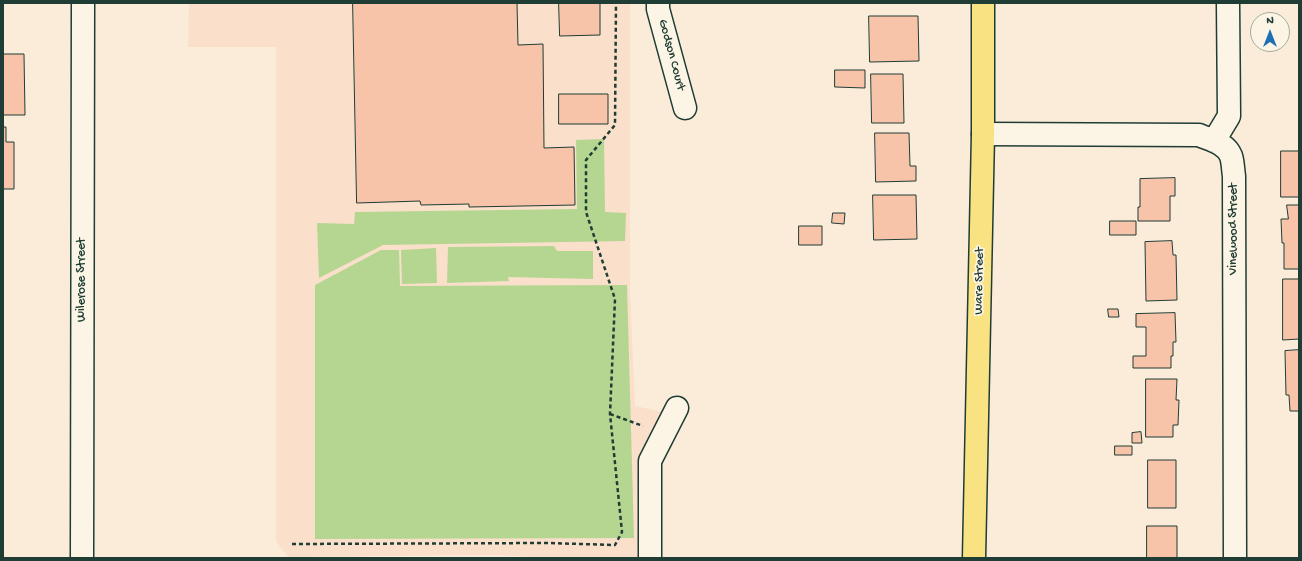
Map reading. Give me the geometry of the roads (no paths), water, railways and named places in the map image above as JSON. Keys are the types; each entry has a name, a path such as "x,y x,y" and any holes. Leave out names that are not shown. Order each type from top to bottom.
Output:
{"main road":[{"name":"Ware Street","path":"974,558 983,134 983,3"}],"street":[{"name":"Wilerose Street","path":"82,558 83,3"},
{"name":"Godson Court","path":"658,3 658,9 685,108"},
{"path":"1214,141 1229,116 1228,3"},
{"name":"Vinewood Street","path":"983,134 1199,135 1224,146 1231,156 1234,176 1235,558"},
{"path":"650,558 650,461 677,408"}]}
